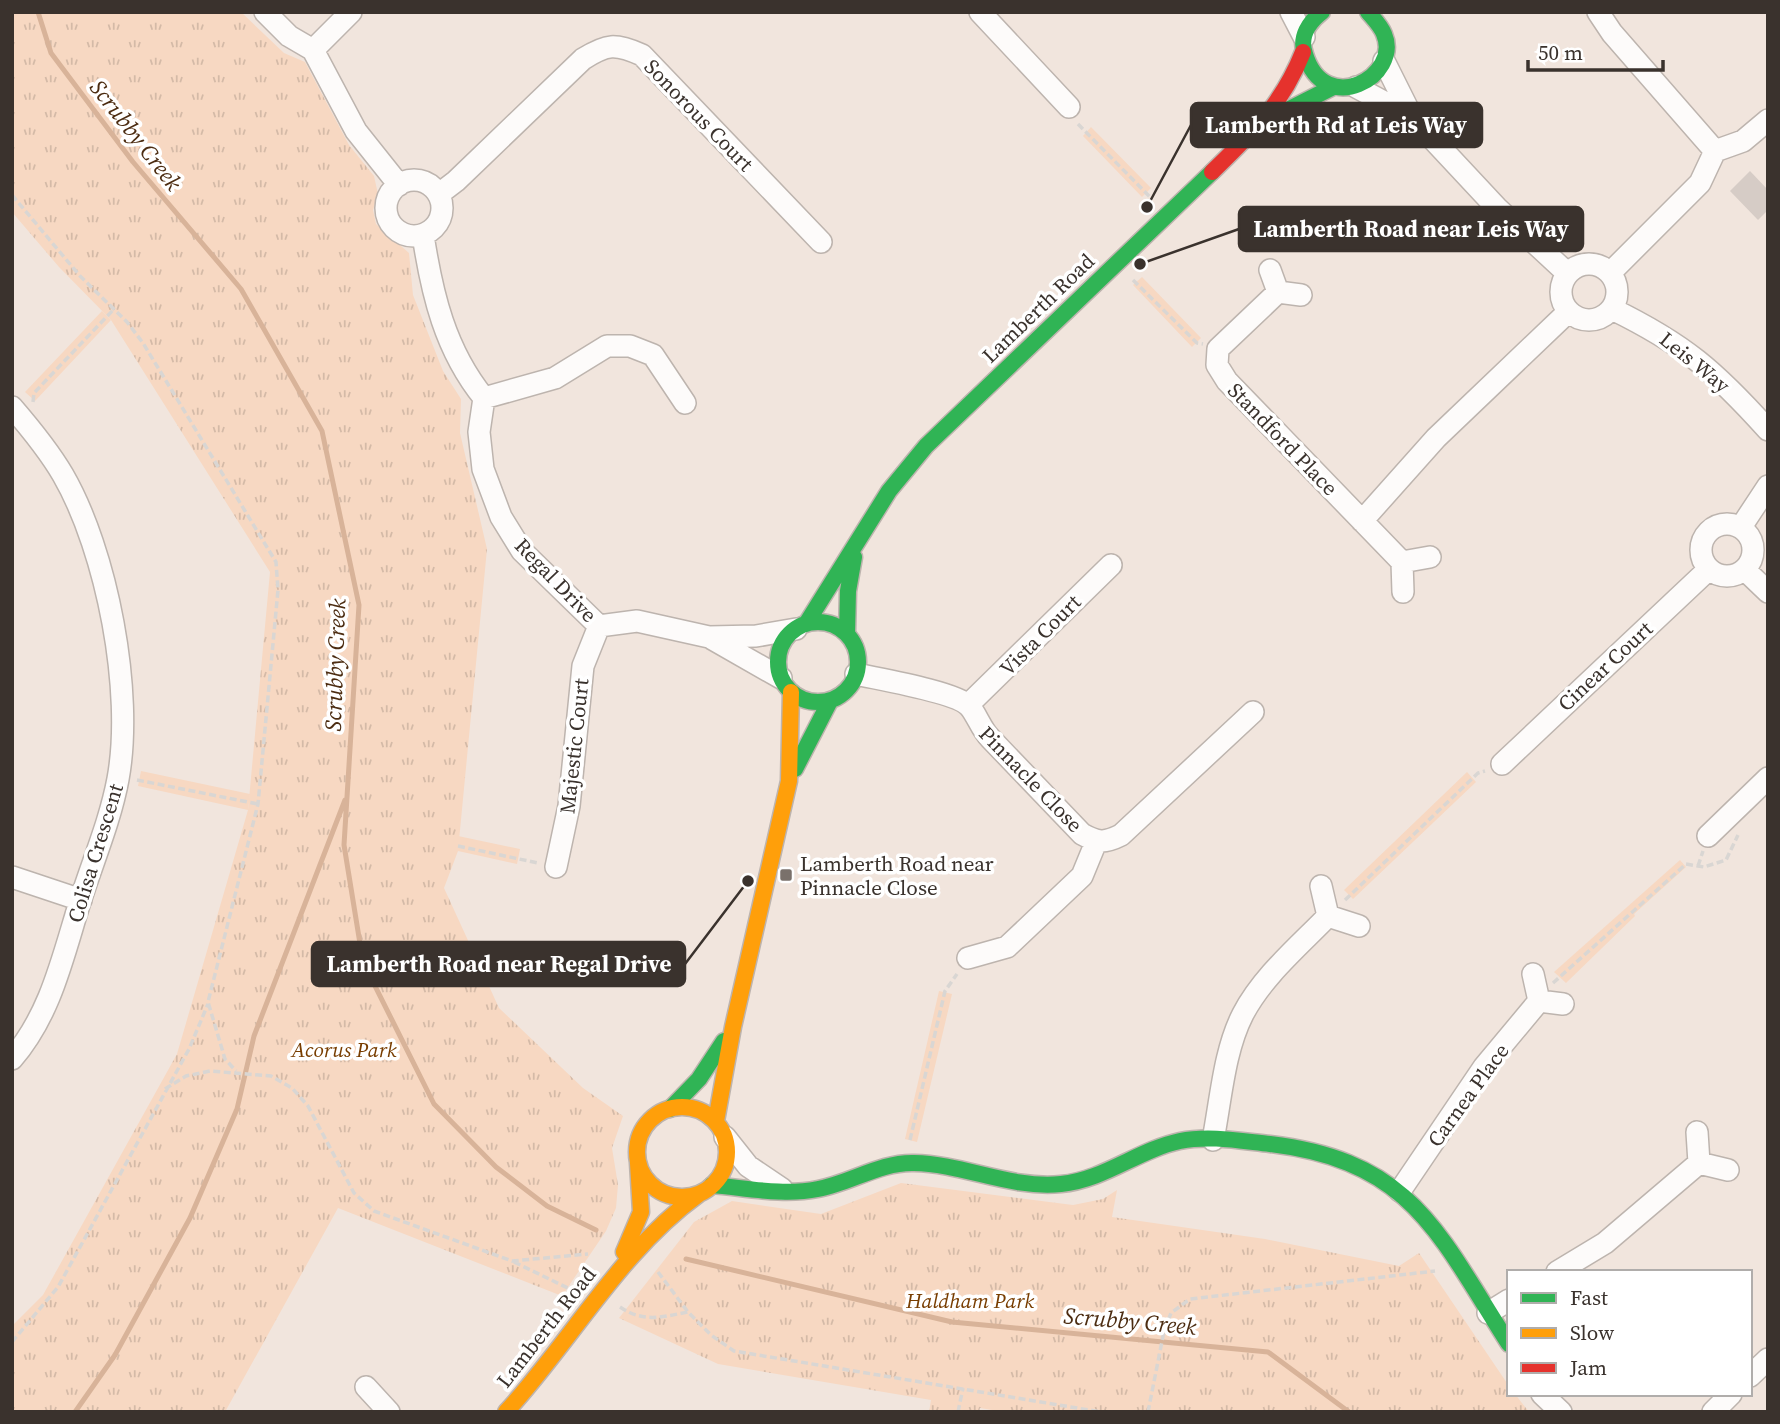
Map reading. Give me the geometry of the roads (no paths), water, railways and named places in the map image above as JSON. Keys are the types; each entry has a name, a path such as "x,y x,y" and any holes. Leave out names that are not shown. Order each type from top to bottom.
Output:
{"street":[{"path":"265,12 289,36 313,50 356,131 399,185"},
{"path":"313,50 351,12"},
{"path":"979,12 1069,107"},
{"path":"1291,12 1313,74 1333,87"},
{"name":"Lamberth Road","path":"789,781 786,685 778,664 780,651 801,626 890,491 926,446 1265,121 1291,83 1308,26 1322,12"},
{"path":"1368,12 1384,32 1385,53 1412,117"},
{"path":"1395,12 1378,73 1356,87 1412,117 1497,208 1567,273"},
{"path":"1598,12 1612,33 1715,150"},
{"name":"Sonorous Court","path":"439,194 456,181 583,59 602,48 621,46 642,55 821,242"},
{"name":"Lamberth Road","path":"1265,121 1333,87 1356,87"},
{"path":"1610,272 1700,183 1715,150 1743,141 1768,120"},
{"path":"416,180 433,187 439,194 440,218 423,235 414,236 397,230 387,216 388,199 399,185 416,180"},
{"path":"423,235 432,293 453,350 468,378 484,398 555,378 607,346 630,345 653,355 685,403"},
{"path":"1588,263 1600,265 1610,272 1617,290 1612,309 1603,317 1591,321 1578,319 1568,312 1560,293 1567,273 1588,263"},
{"path":"1270,270 1278,292 1301,295"},
{"name":"Standford Place","path":"1278,292 1218,349 1217,365 1227,381 1402,562"},
{"name":"Leis Way","path":"1612,309 1658,331 1694,355 1725,383 1768,430"},
{"path":"1362,521 1436,438 1568,312"},
{"name":"Regal Drive","path":"484,398 479,432 483,469 501,517 522,551 599,626 637,621 709,637 756,636 801,626"},
{"name":"Colisa Crescent","path":"12,408 40,440 64,476 83,519 110,610 122,676 124,725 113,804 50,1000 25,1044 12,1059"},
{"path":"1741,527 1768,486"},
{"path":"1724,524 1741,527 1754,547 1750,563 1745,570 1723,576 1709,569 1701,554 1701,545 1709,531 1724,524"},
{"name":"Lamberth Road","path":"506,1412 535,1380 618,1268 672,1212 706,1189 726,1163 720,1129 733,1027 789,781 830,701 841,695 856,674 857,653 847,634 848,591 858,541"},
{"path":"1403,592 1402,562 1430,558"},
{"name":"Vista Court","path":"968,705 1111,565"},
{"name":"Cinear Court","path":"1502,764 1709,569"},
{"path":"1745,570 1768,592"},
{"path":"801,626 827,623 847,634"},
{"name":"Majestic Court","path":"556,867 569,806 583,666 599,626"},
{"name":"Regal Drive","path":"709,637 786,685"},
{"name":"Pinnacle Close","path":"856,674 950,696 968,705 977,724 990,738 1082,834 1096,842 1107,842 1121,835 1253,712"},
{"path":"786,685 816,702 830,701"},
{"path":"1708,836 1768,778"},
{"path":"968,958 1007,947 1082,876 1096,842"},
{"path":"12,877 81,900"},
{"path":"1321,886 1328,916"},
{"path":"1328,916 1359,926"},
{"path":"1213,1140 1231,1045 1243,1014 1266,979 1328,916"},
{"path":"1533,974 1539,1001 1563,1004"},
{"name":"Carnea Place","path":"1400,1191 1484,1067 1539,1001"},
{"name":"Lamberth Road","path":"618,1268 641,1212 638,1161 641,1135 657,1114 670,1109 699,1079 733,1027"},
{"path":"670,1109 695,1108 720,1129 748,1166 782,1189"},
{"path":"1697,1132 1699,1163"},
{"path":"638,1161 650,1184 661,1191 686,1197 706,1189 807,1191 893,1166 913,1163 1029,1183 1060,1185 1087,1179 1153,1149 1182,1141 1213,1140 1316,1150 1400,1191 1422,1214 1507,1341"},
{"path":"1699,1163 1728,1170"},
{"path":"1560,1270 1605,1243 1699,1163"},
{"path":"1488,1313 1507,1301"},
{"path":"1752,1374 1768,1359"},
{"path":"366,1388 389,1412"},
{"path":"1544,1396 1561,1412"},
{"path":"1713,1412 1729,1396"}],"waterway":[{"name":"Scrubby Creek","path":"38,12 51,53 133,162 241,289 322,431 359,605 344,845 363,962 434,1104 496,1167 547,1206 596,1230"},
{"path":"75,1412 115,1355 190,1218 237,1109 254,1036 345,800"},
{"name":"Scrubby Creek","path":"686,1259 952,1322 1268,1352 1349,1412"}],"place":[{"name":"Lamberth Rd at Leis Way","path":"1147,207"},
{"name":"Lamberth Road near Leis Way","path":"1140,264"},
{"name":"Lamberth Road near Pinnacle Close","path":"786,875"},
{"name":"Lamberth Road near Regal Drive","path":"748,881"}],"park label":[{"name":"Acorus Park","path":"344,1049"},
{"name":"Haldham Park","path":"970,1300"}]}
